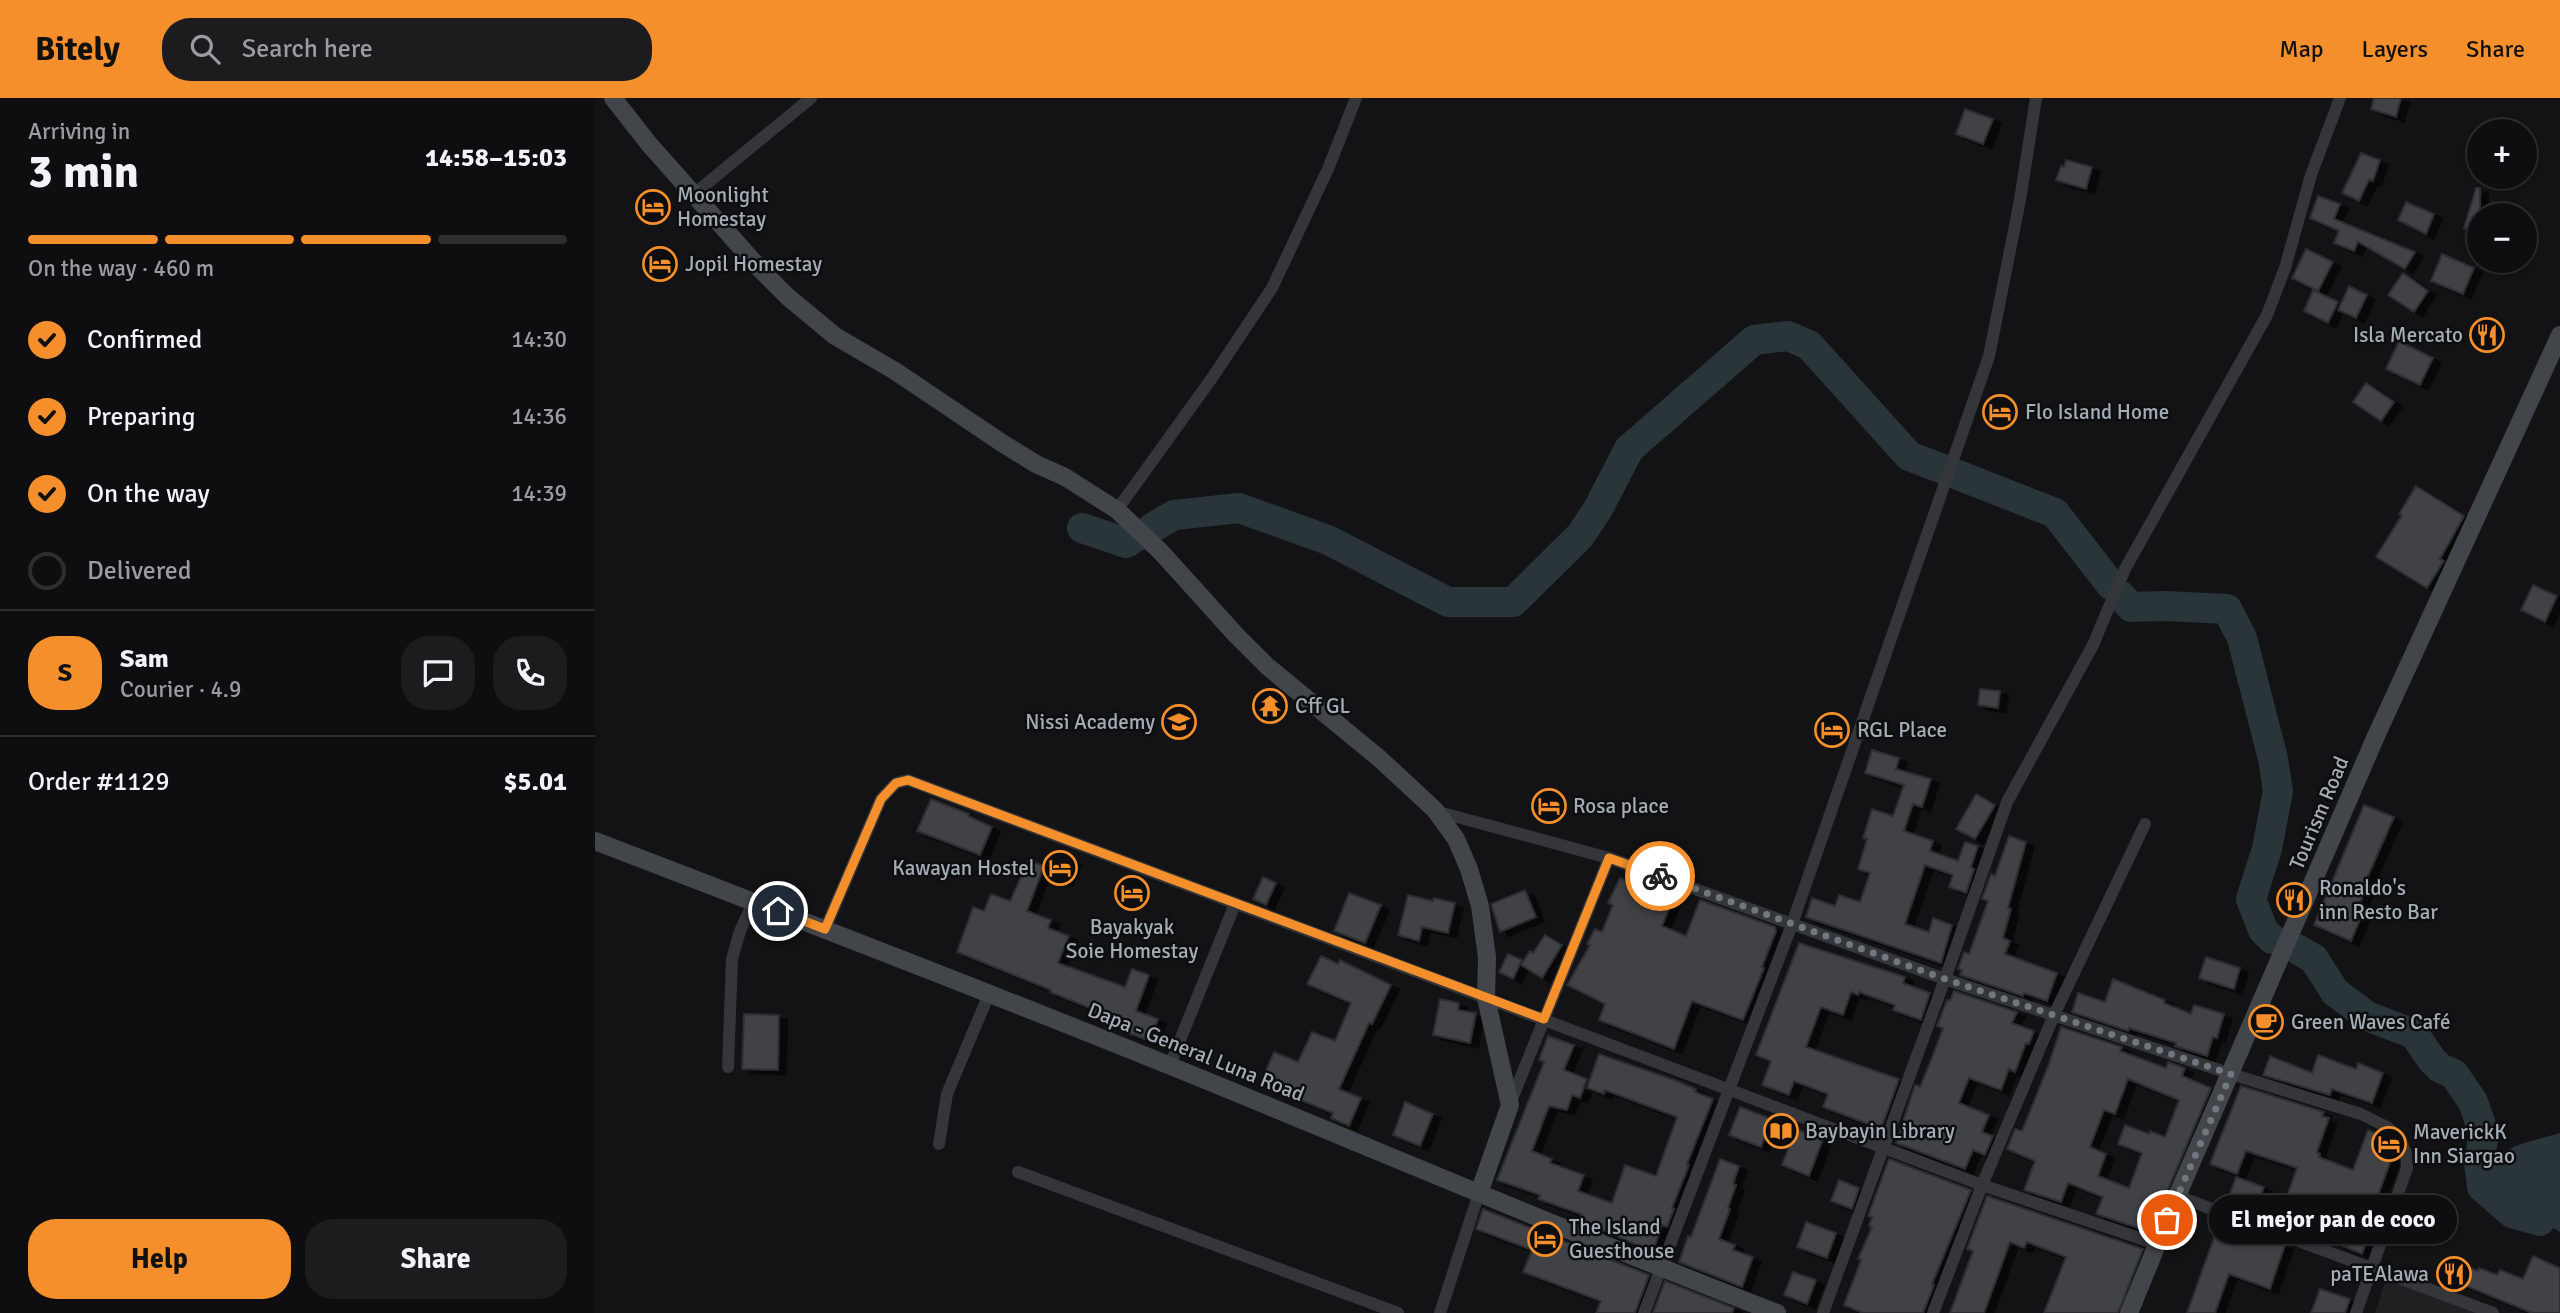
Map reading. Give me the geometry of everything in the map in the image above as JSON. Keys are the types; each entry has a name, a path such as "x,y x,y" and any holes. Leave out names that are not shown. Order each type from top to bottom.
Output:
{"street":[{"path":"613,98 770,279 835,336 895,371 1036,464 1065,477 1117,510 1161,552 1235,635 1267,666 1380,759 1434,810 1456,839 1469,869 1480,906 1487,957 1486,998 1510,1105"},
{"path":"694,194 811,98"},
{"path":"1117,510 1220,367 1272,288 1328,169 1356,98"},
{"path":"1644,1313 1792,924 1989,356 2020,200 2036,98"},
{"path":"1823,1313 2007,802 2093,645 2125,569 2267,315 2285,268 2311,176 2340,98"},
{"name":"Tourism Road","path":"2129,1313 2376,736 2560,335"},
{"path":"825,929 881,799 896,783 908,780 1982,1185 2157,1244"},
{"path":"1434,810 1609,858 1945,979 2361,1114 2386,1127 2400,1139 2406,1153 2407,1168 2355,1313"},
{"path":"1933,1313 1982,1185 2054,1015 2145,824"},
{"name":"Dapa - General Luna Road","path":"595,841 1170,1065 1659,1268 1777,1313"},
{"path":"1440,1313 1510,1105 1609,858"},
{"path":"729,1067 732,960 740,932 754,901"},
{"path":"1170,1065 1235,904"},
{"path":"939,1144 947,1094 989,994"},
{"path":"1018,1172 1398,1313"},
{"path":"2177,1196 2493,1313"}],"shaded area":[{"path":"2560,1133 2560,1232 2494,1191 2488,1180 2491,1168 2505,1152 2526,1142"},
{"path":"2387,1275 2483,1313 2375,1313"}],"building":[{"path":"2374,98 2401,98 2396,117 2371,109"},
{"path":"1965,109 1993,119 1983,144 1956,134"},
{"path":"2361,153 2380,160 2373,181 2369,180 2359,201 2342,193"},
{"path":"2066,160 2092,167 2086,189 2056,180"},
{"path":"2476,189 2480,189 2480,203 2472,203"},
{"path":"2318,196 2340,204 2334,219 2415,252 2405,269 2358,242 2354,251 2334,243 2339,231 2310,218"},
{"path":"2406,202 2434,214 2426,234 2398,220"},
{"path":"2306,249 2333,262 2318,291 2292,278"},
{"path":"2442,254 2467,265 2467,273 2472,273 2463,294 2431,281"},
{"path":"2403,273 2428,291 2414,312 2388,295"},
{"path":"2349,286 2367,295 2356,318 2338,310"},
{"path":"2313,290 2338,302 2328,323 2304,311"},
{"path":"2399,341 2433,358 2420,385 2386,369"},
{"path":"2366,383 2394,402 2381,421 2353,402"},
{"path":"2416,486 2464,516 2440,559 2444,561 2427,588 2376,557"},
{"path":"2533,585 2557,596 2545,622 2521,610"},
{"path":"1980,689 2000,691 1998,708 1978,705"},
{"path":"1872,750 1899,758 1896,769 1931,779 1922,807 1913,804 1904,831 1933,841 1930,851 1958,861 1965,842 1978,846 1966,893 1949,887 1953,875 1925,865 1905,924 1929,932 1933,918 1952,925 1941,963 1806,917 1812,898 1835,906 1839,895 1860,902 1870,873 1858,869 1867,839 1863,838 1872,809 1893,816 1904,785 1865,773"},
{"path":"1976,794 1995,805 1975,839 1956,829"},
{"path":"931,799 969,814 968,816 992,827 980,855 917,831"},
{"path":"2364,805 2394,817 2364,885 2367,886 2357,910 2363,912 2351,941 2314,925"},
{"path":"2009,836 2026,842 2008,908 2011,909 2003,938 2010,941 2005,954 2057,973 2047,1001 1960,975 1962,970 1958,969 1964,952 1969,954 1988,901 1982,899 1991,874 1995,876"},
{"path":"1054,853 1073,861 1064,882 1045,874"},
{"path":"1029,860 1044,866 1027,911 1051,920 1048,928 1069,936 1058,963 1125,987 1132,969 1149,975 1136,1011 1158,1019 1150,1041 1125,1032 1127,1028 1089,1011 1090,1008 1050,992 1051,990 957,952 973,907 984,911 991,894 1010,901"},
{"path":"1263,877 1276,883 1266,905 1253,899"},
{"path":"1620,878 1672,901 1662,926 1686,936 1700,900 1775,927 1776,931 1762,967 1764,968 1743,1020 1692,1001 1674,1049 1599,1020 1605,1004 1567,985 1590,945 1587,944 1595,929 1602,932 1613,905 1608,903"},
{"path":"1525,890 1536,917 1500,932 1491,904"},
{"path":"1349,893 1381,905 1365,943 1334,931"},
{"path":"1408,895 1455,903 1448,933 1422,927 1419,941 1398,935"},
{"path":"1545,935 1562,945 1542,978 1521,965"},
{"path":"1799,943 1905,977 1903,983 1930,993 1921,1020 1893,1010 1895,1005 1859,992 1858,995 1851,992 1843,1015 1821,1007 1806,1047 1899,1079 1881,1129 1823,1107 1828,1094 1794,1081 1789,1095 1762,1085 1771,1061 1756,1055"},
{"path":"1508,954 1522,960 1513,979 1499,972"},
{"path":"1321,956 1338,964 1340,960 1391,985 1372,1024 1369,1023 1339,1089 1361,1098 1349,1126 1331,1118 1333,1113 1260,1084 1274,1052 1298,1062 1312,1032 1335,1041 1351,1003 1307,984"},
{"path":"2206,957 2240,968 2234,989 2199,978"},
{"path":"2113,979 2165,1000 2164,1003 2191,1014 2194,1005 2224,1014 2217,1038 2213,1037 2207,1056 2175,1046 2176,1043 2129,1028 2128,1031 2072,1012 2078,993 2105,1002"},
{"path":"1954,991 2017,1012 2012,1023 2034,1031 2029,1044 2026,1043 2015,1072 2009,1069 2001,1090 1969,1078 1959,1103 1989,1115 1982,1132 1993,1136 1985,1155 1973,1150 1965,1169 1896,1143 1915,1085 1920,1087 1943,1028 1937,1026 1947,1000 1950,1001"},
{"path":"1440,999 1459,1003 1458,1010 1476,1013 1470,1043 1433,1035"},
{"path":"744,1014 779,1015 778,1070 742,1069"},
{"path":"2061,1027 2122,1047 2120,1051 2166,1068 2168,1062 2185,1068 2182,1076 2211,1088 2150,1232 2096,1214 2103,1197 2068,1183 2061,1202 2024,1190 2035,1161 2007,1149 2015,1129 2022,1131","holes":["2128,1079 2179,1100 2165,1137 2125,1125 2118,1144 2142,1153 2129,1188 2098,1176 2106,1154 2090,1147 2104,1110 2115,1114"]},
{"path":"1548,1036 1574,1045 1564,1070 1587,1079 1580,1098 1572,1095 1567,1110 1549,1106 1532,1151 1552,1159 1550,1163 1584,1175 1578,1191 1612,1203 1625,1165 1656,1176 1677,1117 1605,1090 1604,1094 1587,1088 1599,1054 1677,1081 1713,1099 1687,1164 1689,1165 1667,1227 1662,1225 1653,1252 1579,1220 1581,1214 1538,1199 1540,1195 1497,1180 1544,1062 1539,1060"},
{"path":"2318,1055 2356,1069 2358,1063 2383,1073 2372,1103 2332,1089 2330,1095 2263,1075 2270,1056 2312,1073"},
{"path":"2241,1086 2324,1112 2322,1116 2329,1118 2317,1152 2319,1157 2353,1170 2368,1130 2393,1144 2395,1149 2376,1201 2380,1202 2362,1254 2299,1228 2291,1229 2277,1224 2297,1168 2246,1151 2237,1174 2210,1164"},
{"path":"1405,1102 1433,1114 1420,1146 1393,1135"},
{"path":"1740,1107 1772,1119 1761,1147 1729,1135"},
{"path":"1796,1129 1823,1139 1809,1176 1782,1165"},
{"path":"1720,1159 1739,1166 1733,1184 1736,1185 1728,1208 1730,1209 1719,1239 1735,1245 1733,1250 1753,1257 1742,1287 1679,1262"},
{"path":"1889,1159 1971,1190 1932,1284 1934,1285 1923,1313 1863,1313 1844,1305 1861,1260 1858,1259 1872,1227 1869,1226 1872,1217 1868,1216"},
{"path":"2236,1177 2264,1187 2253,1215 2226,1205"},
{"path":"1839,1180 1859,1188 1852,1209 1831,1201"},
{"path":"1987,1196 2143,1249 2118,1313 2044,1313 2066,1257 2027,1242 2024,1248 2010,1242 1984,1313 1950,1313 1973,1251 1967,1249"},
{"path":"1483,1209 1649,1275 1635,1313 1596,1313 1601,1301 1523,1272 1532,1250 1476,1229"},
{"path":"2220,1221 2247,1231 2246,1233 2285,1245 2270,1289 2229,1274 2215,1313 2187,1313"},
{"path":"1806,1222 1836,1233 1827,1258 1797,1247"},
{"path":"2533,1256 2560,1268 2560,1313 2532,1313 2447,1278 2454,1261 2478,1271 2479,1268 2497,1275 2500,1270 2523,1279"},
{"path":"1793,1272 1816,1280 1807,1304 1784,1295"},
{"path":"1665,1281 1734,1308 1732,1313 1653,1313"},
{"path":"2320,1289 2350,1299 2345,1313 2311,1313"}],"waterway":[{"path":"1152,528 1174,515 1239,508 1328,540 1448,602 1513,602 1580,536 1598,509 1629,449 1754,340 1788,336 1809,345 1909,456 1943,469"},
{"path":"1958,475 2055,513 2111,585"},
{"path":"1082,528 1126,543 1137,536"},
{"path":"2121,596 2131,607 2227,609 2242,638 2273,759 2278,791 2267,849 2251,899 2263,930 2272,939"},
{"path":"2297,949 2314,959 2335,992 2367,1016 2414,1034 2432,1060 2440,1068 2454,1074 2473,1102 2484,1134 2479,1163 2482,1187 2512,1213 2540,1221"}],"way so far":[{"path":"1660,876 1945,979 2231,1074 2167,1220"}],"place":[{"name":"Moonlight Homestay","path":"653,207"},
{"name":"Jopil Homestay","path":"660,264"},
{"name":"Isla Mercato","path":"2487,335"},
{"name":"Flo Island Home","path":"2000,412"},
{"name":"Cff GL","path":"1270,706"},
{"name":"Nissi Academy","path":"1179,722"},
{"name":"RGL Place","path":"1832,730"},
{"name":"Rosa place","path":"1549,806"},
{"name":"Kawayan Hostel","path":"1060,868"},
{"name":"Bayakyak Soie Homestay","path":"1132,893"},
{"name":"Ronaldo's inn Resto Bar","path":"2294,900"},
{"name":"Green Waves Café","path":"2266,1022"},
{"name":"Baybayin Library","path":"1781,1131"},
{"name":"MaverickK Inn Siargao","path":"2389,1144"},
{"name":"El mejor pan de coco","path":"2167,1220"},
{"name":"The Island Guesthouse","path":"1545,1239"},
{"name":"paTEAlawa","path":"2454,1274"}],"route":[{"path":"778,911 825,929 881,799 896,783 908,780 1544,1019 1609,858 1660,876"}]}
